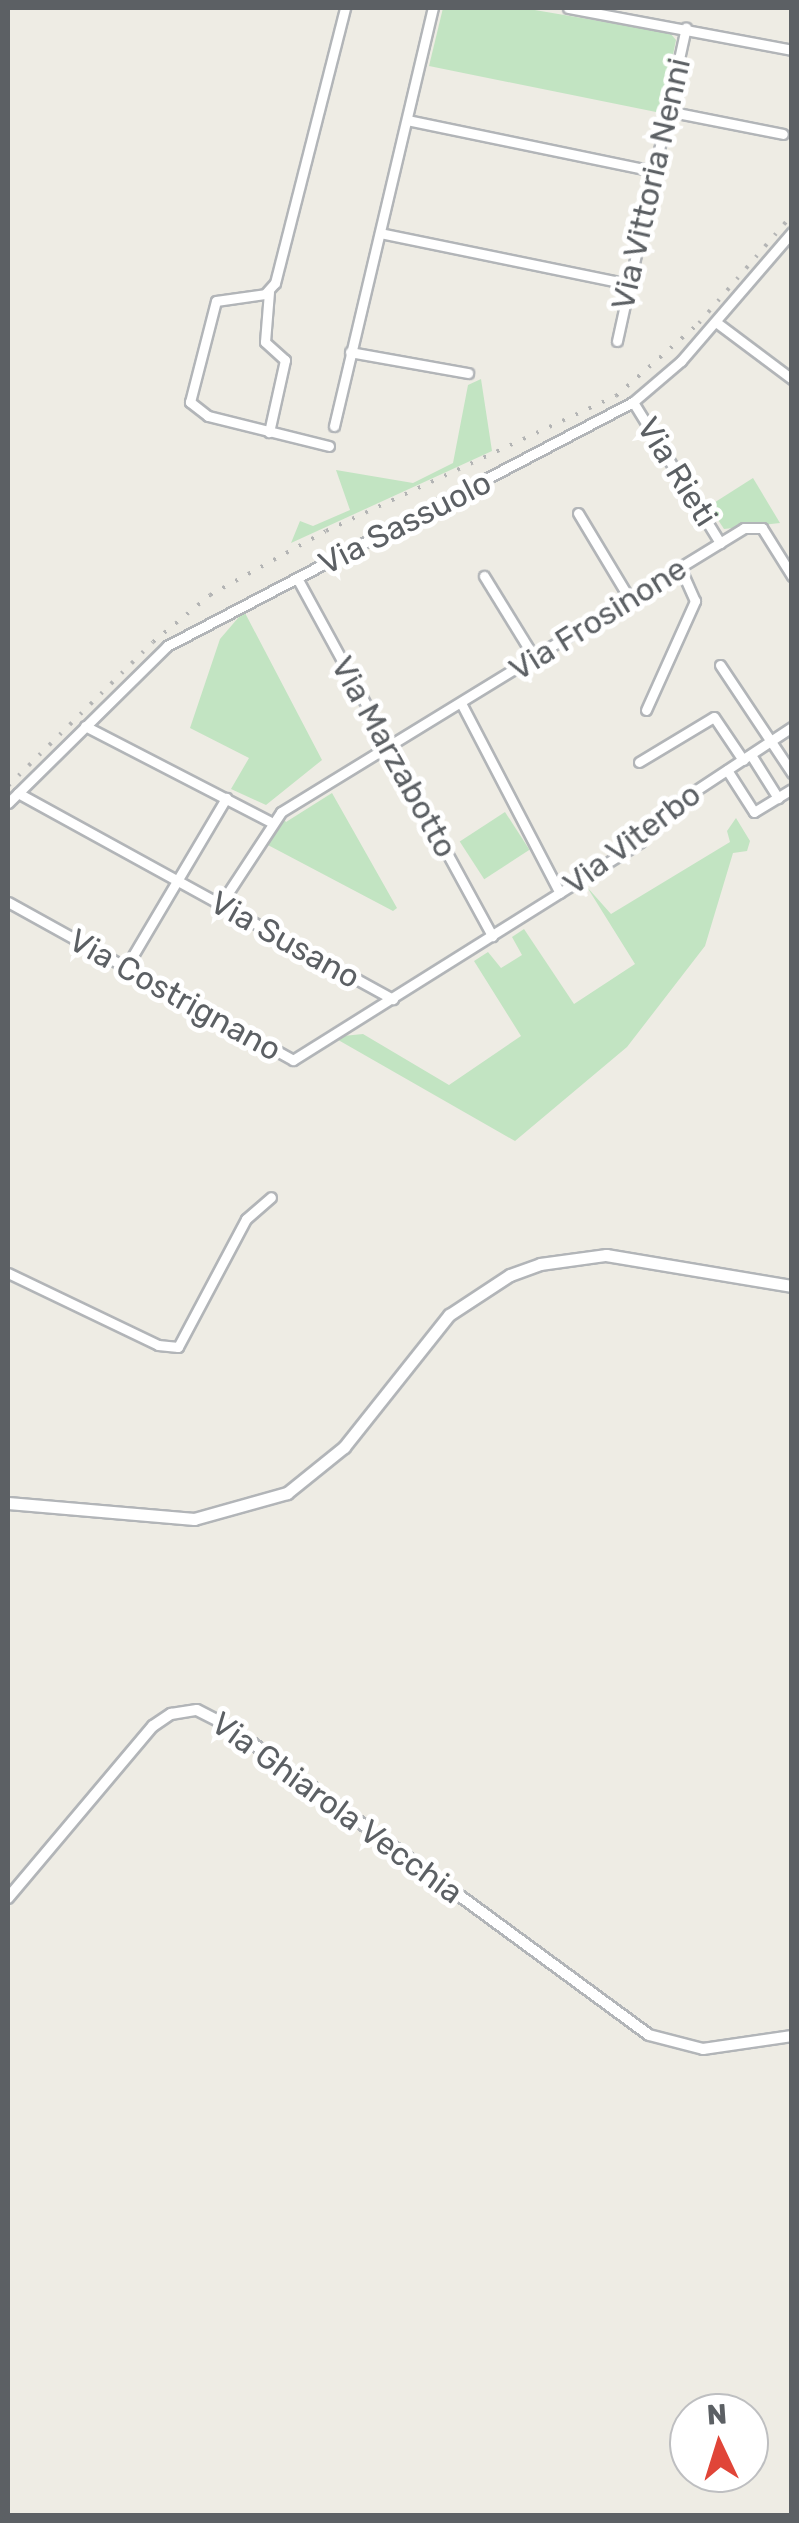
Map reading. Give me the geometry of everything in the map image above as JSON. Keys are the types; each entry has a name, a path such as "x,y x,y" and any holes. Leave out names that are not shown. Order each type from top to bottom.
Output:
{"main road":[{"path":"8,1503 194,1519 286,1493 344,1447 449,1314 510,1274 540,1264 606,1256 792,1286"}],"street":[{"path":"269,432 285,360 265,342 268,292 345,8"},
{"path":"334,426 432,8"},
{"path":"568,8 632,13 792,50"},
{"name":"Via Vittoria Nenni","path":"617,341 686,27"},
{"path":"667,111 782,134"},
{"path":"407,120 653,171"},
{"name":"Via Sassuolo","path":"8,803 167,646 633,402 716,322 792,232"},
{"path":"380,233 628,284"},
{"path":"268,292 216,302 190,406 269,432 329,446"},
{"path":"716,322 792,380"},
{"path":"350,352 468,373"},
{"name":"Via Rieti","path":"633,402 720,542"},
{"path":"578,514 629,598"},
{"name":"Via Frosinone","path":"269,820 744,528 762,528 790,572"},
{"path":"646,710 695,600 680,567"},
{"path":"484,576 536,658"},
{"name":"Via Marzabotto","path":"296,578 492,936"},
{"path":"720,664 792,772"},
{"path":"461,704 560,893"},
{"path":"639,762 714,717 778,798"},
{"path":"85,726 269,820 220,905"},
{"name":"Via Viterbo","path":"393,999 640,842 657,816 792,728"},
{"path":"727,770 754,812 792,789"},
{"name":"Via Susano","path":"18,793 393,999"},
{"path":"125,969 226,798"},
{"name":"Via Costrignano","path":"8,902 288,1060 393,999"},
{"path":"8,1273 174,1348 188,1338 246,1219 271,1197"},
{"name":"Via Ghiarola Vecchia","path":"8,1898 154,1726 178,1711 204,1711 648,2035 703,2049 792,2036"}],"green space":[{"path":"443,8 523,8 670,33 676,40 661,113 429,66"},
{"path":"481,379 492,451 291,543 300,521 313,526 350,510 336,470 413,483 453,463 468,385"},
{"path":"753,478 780,523 724,529 709,506"},
{"path":"244,611 322,760 266,805 231,789 249,758 190,728 220,639"},
{"path":"332,793 397,908 393,911 266,844 271,835 265,831 280,814 286,822"},
{"path":"505,812 530,850 484,879 460,841"},
{"path":"736,818 750,841 747,851 733,853 705,946 627,1047 515,1141 333,1037 363,1034 449,1085 521,1036 474,961 488,952 501,968 522,955 512,937 524,929 574,1004 635,964 587,887 611,914 730,842 727,831"}],"railway":[{"path":"8,786 153,642 210,595 326,531 616,396 699,323 792,215"}]}
